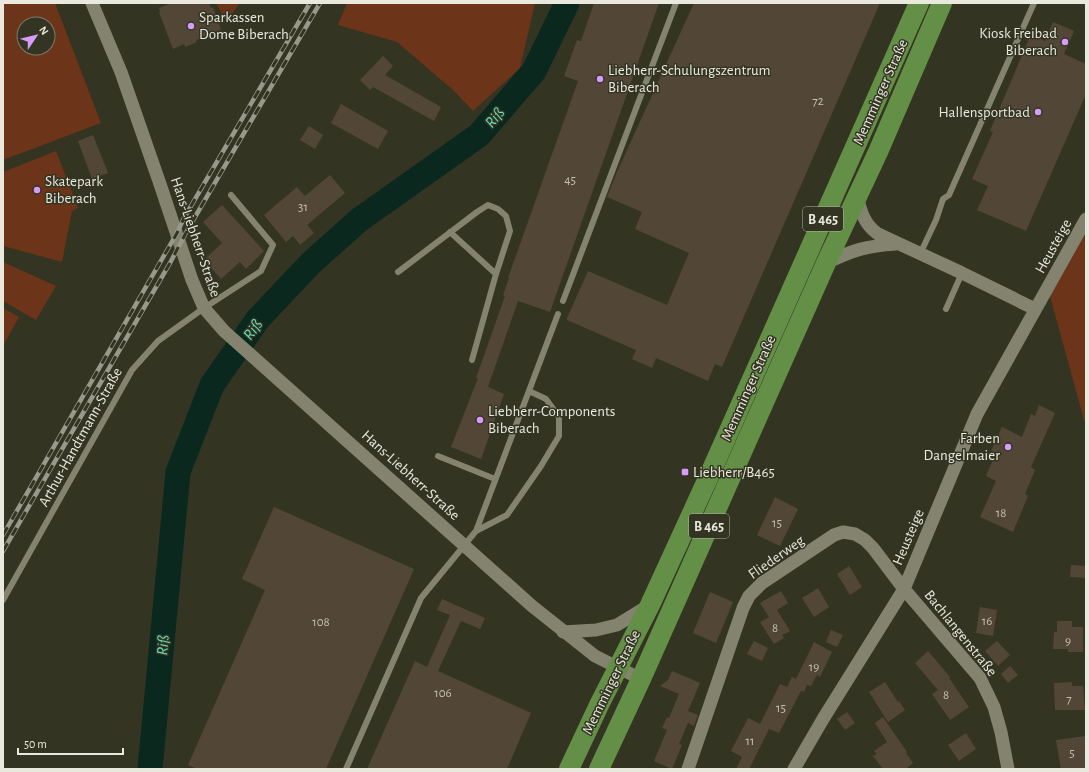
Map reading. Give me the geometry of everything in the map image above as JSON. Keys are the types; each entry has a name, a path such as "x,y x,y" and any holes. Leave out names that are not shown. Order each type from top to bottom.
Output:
{"main road":[{"name":"Memminger Straße","path":"569,769 618,667 650,605 709,476 919,3"},
{"name":"Memminger Straße","path":"599,769 641,679 826,263 878,152 942,3"}],"street":[{"name":"Hans-Liebherr-Straße","path":"92,3 120,72 158,177 192,280 204,308 224,331 563,632 596,656 641,679"},
{"path":"857,196 862,215 870,228 878,234 896,244 962,273 1035,309"},
{"name":"Heusteige","path":"794,769 823,719 904,589 977,414 1086,219"},
{"path":"826,263 848,252 861,248 896,244"},
{"name":"Fliederweg","path":"688,769 743,608 749,596 762,583 834,536 843,532 855,534 874,548 904,589"},
{"name":"Bachlangenstraße","path":"904,589 980,678 994,707 1001,732 1008,769"},
{"path":"563,632 596,630 617,625 631,618 650,605"}],"lane":[{"path":"564,301 676,3"},
{"path":"920,254 936,220 943,199 949,195 1034,3"},
{"name":"Arthur-Handtmann-Straße","path":"3,600 132,370 158,341 204,308 261,271 273,245 231,195"},
{"path":"398,272 488,205 498,208 506,216 510,231 496,274 472,360"},
{"path":"450,232 496,274"},
{"path":"946,309 962,273"},
{"name":"Hans-Liebherr-Straße","path":"346,769 421,598 476,531 558,314"},
{"path":"476,531 507,515 542,466 559,436 559,417 546,399 529,391"},
{"path":"438,456 495,479"}],"shaded area":[{"path":"3,3 55,3 101,123 3,160"},
{"path":"216,3 240,3 226,22"},
{"path":"347,3 535,3 520,68 473,111 454,91 397,42 338,25"},
{"name":"Skatepark Biberach","path":"56,151 78,208 72,211 62,262 3,246 3,172"},
{"path":"1086,222 1086,427 1049,293"},
{"path":"3,262 56,286 36,320 3,301"},
{"path":"3,308 19,317 3,346"}],"building":[{"name":"Sparkassen Dome Biberach","path":"171,3 209,3 211,8 213,7 221,30 196,40 197,42 185,47 184,44 173,49 159,12 159,8"},
{"path":"594,3 659,3 550,312 518,301 488,387 504,394 481,459 451,447 478,378 476,378 505,296 503,295 508,278 578,81 564,76 577,40 581,41"},
{"path":"694,3 880,3 722,367 715,364 708,381 656,358 652,368 632,359 636,350 567,320 588,271 667,305 689,253 635,229 642,212 607,197"},
{"name":"Hallensportbad","path":"1053,22 1074,31 1064,54 1086,64 1086,94 1026,231 977,210 988,186 972,179 993,132 990,131 1031,34 1045,41"},
{"path":"383,56 393,66 385,75 441,107 434,121 373,87 370,90 360,80"},
{"path":"341,104 388,131 378,149 331,123"},
{"path":"309,126 323,135 315,149 300,140"},
{"path":"93,135 108,173 92,179 78,141"},
{"path":"330,175 345,193 307,225 314,233 300,245 293,236 286,242 264,215 297,187 305,196"},
{"path":"222,205 264,251 246,269 240,262 221,279 204,260 222,243 203,222"},
{"path":"1039,405 1055,413 1031,467 1035,470 1025,494 1028,496 1013,532 980,517 996,481 986,476 996,453 991,451 1002,427 1022,437 1031,414 1035,416"},
{"path":"775,497 798,509 780,546 757,535"},
{"path":"274,507 414,569 326,769 197,769 188,765 265,590 242,579"},
{"path":"1071,565 1086,566 1086,578 1070,577"},
{"path":"849,566 862,587 850,595 837,574"},
{"path":"818,588 829,607 814,617 802,598"},
{"path":"781,591 788,603 777,610 790,631 782,635 784,638 774,644 760,622 769,617 760,603"},
{"path":"710,592 733,602 716,643 693,633"},
{"path":"442,599 485,618 480,629 461,621 438,671 531,713 507,769 367,769 415,661 427,667 450,615 437,610"},
{"path":"980,607 997,610 993,636 976,633"},
{"path":"1057,621 1072,621 1072,627 1083,627 1083,652 1068,652 1068,649 1053,649 1054,632 1057,632"},
{"path":"831,630 843,635 837,647 826,642"},
{"path":"754,641 768,648 762,661 747,654"},
{"path":"997,641 1010,655 998,666 985,651"},
{"path":"814,642 832,652 820,677 817,675 811,686 807,685 804,692 801,691 779,733 769,729 749,769 736,769 742,757 731,751 748,718 760,724 780,684 787,687 792,677 796,679"},
{"path":"928,651 950,677 949,678 969,707 950,720 932,694 938,690 915,663"},
{"path":"1010,666 1018,675 1008,683 1001,674"},
{"path":"672,671 700,683 688,711 698,715 694,726 688,723 679,744 682,745 672,769 654,761 667,730 662,728 667,717 669,718 679,694 660,686 668,680"},
{"path":"885,682 905,710 888,722 869,692"},
{"path":"1072,682 1072,686 1083,686 1085,710 1055,710 1054,683"},
{"path":"847,712 855,723 845,730 837,719"},
{"path":"883,717 913,763 906,769 883,769 873,756 877,754 874,751 887,742 875,723"},
{"path":"966,733 976,749 959,761 948,745"},
{"path":"1086,736 1086,769 1061,769 1056,740"}],"waterway":[{"name":"Riß","path":"150,769 178,472 212,385 258,319 311,263 359,220 479,135 534,71 567,3"}],"railway":[{"path":"3,535 177,233 184,218 310,3"},
{"path":"3,551 320,3"}],"place":[{"name":"Sparkassen Dome Biberach","path":"191,26"},
{"name":"Kiosk Freibad Biberach","path":"1065,42"},
{"name":"Liebherr-Schulungszentrum Biberach","path":"600,79"},
{"name":"Hallensportbad","path":"1038,112"},
{"name":"Skatepark Biberach","path":"37,190"},
{"name":"Liebherr-Components Biberach","path":"480,420"},
{"name":"Farben Dangelmaier","path":"1008,447"},
{"name":"Liebherr/B465","path":"685,472"}]}
